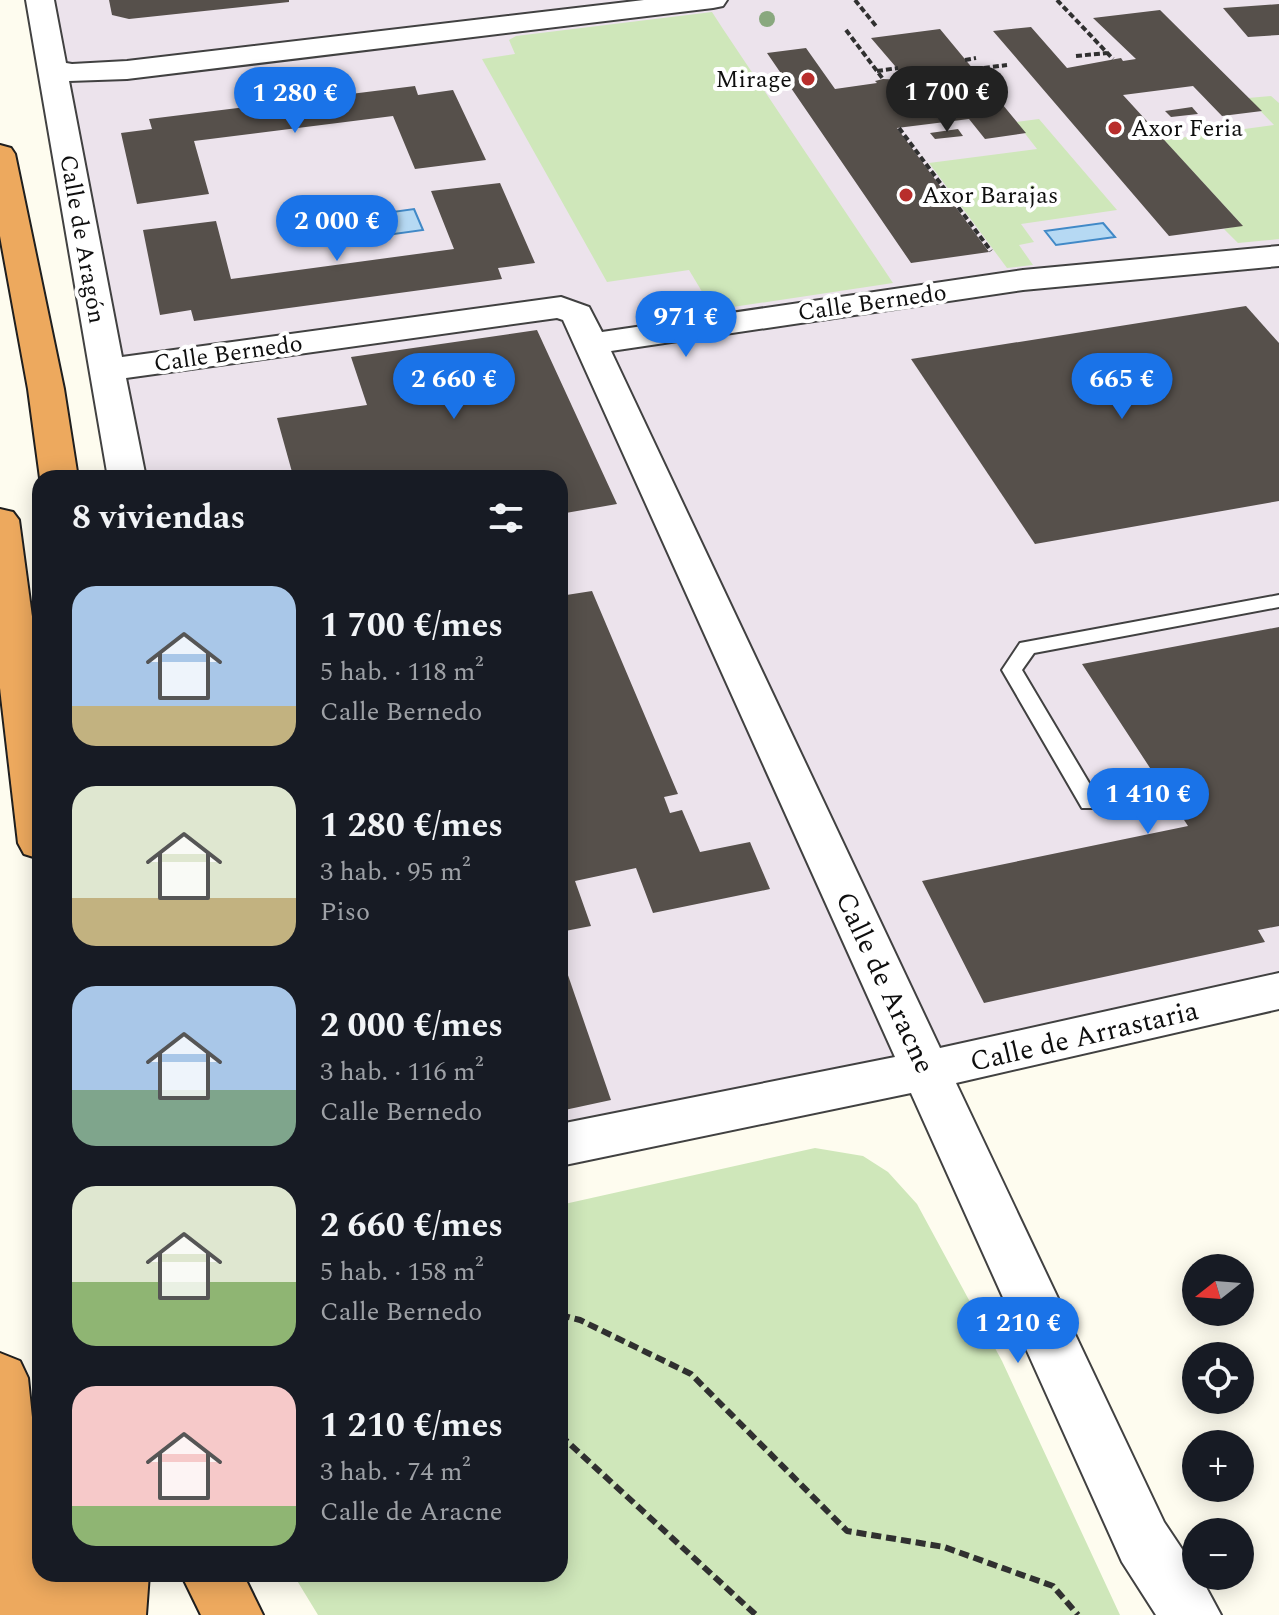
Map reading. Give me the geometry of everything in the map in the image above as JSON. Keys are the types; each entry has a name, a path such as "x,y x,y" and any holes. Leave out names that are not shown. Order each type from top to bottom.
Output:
{"highway":[{"path":"0,154 46,389 58,470"},
{"path":"0,520 32,778"},
{"path":"0,1378 22,1615"},
{"path":"68,1615 71,1582"},
{"path":"116,1615 118,1582"},
{"path":"215,1582 233,1615"}],"street":[{"name":"Calle de Aragón","path":"40,0 126,470"},
{"path":"52,67 92,72 173,65 713,0"},
{"name":"Calle Bernedo","path":"107,370 561,307 577,314 590,344 1023,280 1279,256"},
{"name":"Calle de Aracne","path":"590,344 1143,1542 1191,1615"},
{"name":"Calle de Arrastaria","path":"568,1143 927,1070 1279,991"}],"lane":[{"path":"1090,803 1012,670 1027,648 1279,601"}],"path":[{"path":"855,0 876,26"},
{"path":"1057,0 1113,59"},
{"path":"846,30 883,79"},
{"path":"1076,56 1107,53"},
{"path":"965,60 976,58"},
{"path":"984,68 1007,65"},
{"path":"877,71 898,68"},
{"path":"899,128 995,257"},
{"path":"568,1317 691,1374 847,1531 944,1547 1053,1586 1078,1615"},
{"path":"568,1442 756,1615"}],"shaded area":[{"path":"40,0 1279,0 1279,991 568,1143 568,470 126,470"}],"green space":[{"path":"712,12 893,283 713,310 689,270 607,282 482,59 515,54 509,40 516,36"},
{"path":"1271,96 1279,103 1279,239 1238,243 1224,229 1242,225 1164,140 1274,125 1248,98"},
{"path":"1039,119 1117,210 1021,224 1034,242 1019,245 1033,265 1007,268 929,163 1037,149 1016,122"},
{"path":"815,1148 863,1156 888,1172 917,1204 1002,1361 1120,1615 318,1615 298,1582 568,1582 568,1203"}],"water":[{"path":"414,209 423,230 351,240 342,219"},
{"path":"1103,223 1115,237 1056,245 1045,231"}],"building":[{"path":"109,0 289,2 129,19 112,15"},
{"path":"1279,4 1279,35 1248,37 1223,8"},
{"name":"Axor Feria","path":"1160,10 1262,111 1222,116 1193,86 1123,95 1243,226 1169,236 993,31 1031,27 1067,68 1121,58 1123,61 1136,59 1093,18"},
{"name":"Axor Barajas","path":"940,29 1026,133 985,139 969,119 897,128 989,252 911,263 767,53 806,48 835,89 877,83 875,81 883,79 907,80 871,38"},
{"path":"415,86 418,95 453,90 486,160 415,169 393,116 194,141 209,194 137,204 121,133 152,129 149,119"},
{"path":"1192,107 1198,114 1171,117 1165,111"},
{"path":"958,129 963,136 935,139 930,133"},
{"path":"500,183 535,263 498,268 502,279 194,321 191,310 160,315 143,230 216,221 231,279 454,249 431,191"},
{"path":"1246,306 1279,343 1279,501 1035,544 911,359"},
{"path":"537,330 617,504 568,513 568,470 291,470 277,418 367,405 351,357"},
{"path":"592,591 678,794 664,797 670,813 682,810 700,852 750,842 770,889 653,913 636,868 575,881 591,926 568,930 568,595"},
{"path":"1279,627 1279,926 1258,930 1265,942 984,1003 922,881 1188,826 1082,664"},
{"path":"568,975 611,1100 568,1109"}],"place":[{"name":"Mirage","path":"808,79"},
{"name":"Axor Feria","path":"1115,128"},
{"name":"Axor Barajas","path":"906,195"}]}
